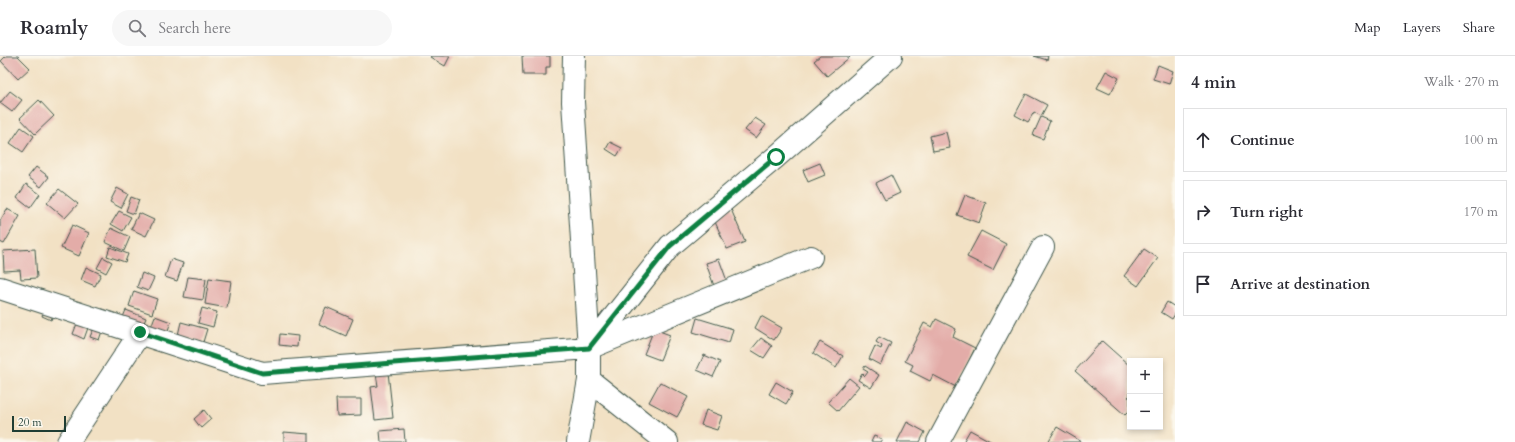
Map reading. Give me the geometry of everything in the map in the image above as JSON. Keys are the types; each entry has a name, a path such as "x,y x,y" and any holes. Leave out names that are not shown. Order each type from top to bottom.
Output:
{"street":[{"path":"574,56 573,102 589,348 589,380 578,442"},
{"path":"589,348 670,246 776,157 891,56"},
{"path":"938,442 1043,247"},
{"path":"0,288 140,332 262,373 589,348 811,257"},
{"path":"68,442 140,332"},
{"path":"589,380 667,442"}],"building":[{"path":"6,56 18,56 30,68 18,79 1,61"},
{"path":"450,56 445,66 430,57"},
{"path":"522,56 550,56 550,67 546,67 546,75 523,75"},
{"path":"820,56 850,57 827,76 814,61"},
{"path":"1034,56 1048,56 1047,60"},
{"path":"1158,65 1173,71 1169,84 1153,79"},
{"path":"1106,71 1119,78 1110,94 1097,88"},
{"path":"10,91 22,100 12,112 0,103"},
{"path":"1026,94 1047,105 1041,116 1034,112 1028,122 1015,115"},
{"path":"39,100 54,116 35,134 20,118"},
{"path":"1041,117 1050,121 1043,139 1033,135"},
{"path":"755,118 766,125 756,138 745,130"},
{"path":"21,127 34,136 23,152 10,143"},
{"path":"946,132 950,148 933,151 930,136"},
{"path":"610,142 622,148 617,156 606,149"},
{"path":"820,163 825,175 808,182 803,170"},
{"path":"36,167 49,177 41,187 28,177"},
{"path":"891,175 900,193 885,200 876,183"},
{"path":"26,184 40,194 30,208 17,198"},
{"path":"117,188 128,194 121,208 110,202"},
{"path":"59,189 78,204 65,218 47,203"},
{"path":"965,195 986,203 979,223 957,215"},
{"path":"131,197 139,200 134,214 126,211"},
{"path":"730,207 745,242 727,249 712,215"},
{"path":"7,209 20,216 4,244 0,242 0,221"},
{"path":"119,211 131,217 123,231 111,224"},
{"path":"139,213 154,220 146,236 131,229"},
{"path":"72,225 89,233 79,256 61,248"},
{"path":"111,228 130,237 124,251 105,242"},
{"path":"981,231 1006,244 993,270 967,257"},
{"path":"110,247 128,254 125,262 107,256"},
{"path":"35,249 37,278 21,279 20,270 4,271 3,251"},
{"path":"1144,249 1158,258 1138,286 1124,276"},
{"path":"103,257 112,262 106,273 97,268"},
{"path":"171,259 183,263 177,281 165,277"},
{"path":"719,259 727,281 714,286 706,263"},
{"path":"86,267 101,274 95,286 81,280"},
{"path":"142,273 154,278 148,291 137,287"},
{"path":"188,277 206,279 203,300 184,297"},
{"path":"209,278 231,281 227,308 205,304"},
{"path":"134,291 157,299 152,314 129,306"},
{"path":"1167,302 1175,307 1175,314 1172,319 1161,312"},
{"path":"47,304 56,308 51,320 42,316"},
{"path":"326,307 353,319 346,336 319,324"},
{"path":"202,308 217,312 213,327 198,323"},
{"path":"126,310 146,318 141,330 121,322"},
{"path":"155,316 171,322 165,338 149,332"},
{"path":"761,316 782,328 774,340 755,328"},
{"path":"697,318 733,329 729,343 693,332"},
{"path":"936,319 956,329 953,337 975,348 956,387 933,375 930,381 910,371 913,365 905,361 924,323 932,327"},
{"path":"78,321 89,325 84,339 73,334"},
{"path":"96,322 104,325 99,340 90,337"},
{"path":"181,322 207,329 203,342 178,335"},
{"path":"654,329 670,335 660,360 644,354"},
{"path":"280,334 298,336 297,347 279,345"},
{"path":"879,337 891,343 880,365 869,359 875,346 881,349 882,346 876,342"},
{"path":"761,338 772,346 764,358 751,350"},
{"path":"1102,341 1127,363 1127,413 1125,415 1075,371"},
{"path":"820,342 843,356 836,368 813,353"},
{"path":"704,355 720,362 713,377 697,370"},
{"path":"865,366 879,375 871,388 858,380 862,373 865,376 868,372 863,369"},
{"path":"388,372 393,418 375,420 371,387 378,386 376,374"},
{"path":"849,378 859,386 838,411 828,402"},
{"path":"660,382 688,397 677,417 649,402"},
{"path":"776,382 793,392 786,404 769,394"},
{"path":"336,399 361,399 361,415 337,416"},
{"path":"204,410 211,419 201,428 194,419"},
{"path":"706,410 722,416 717,430 701,425"},
{"path":"907,422 925,432 920,442 897,442"},
{"path":"1057,427 1082,442 1048,442"},
{"path":"404,429 405,442 381,442 380,431"},
{"path":"970,430 992,442 963,442"},
{"path":"284,432 309,434 309,442 284,442"},
{"path":"874,436 882,439 880,442 871,442"}],"route":[{"path":"140,332 262,373 589,348 670,246 776,157"}]}
